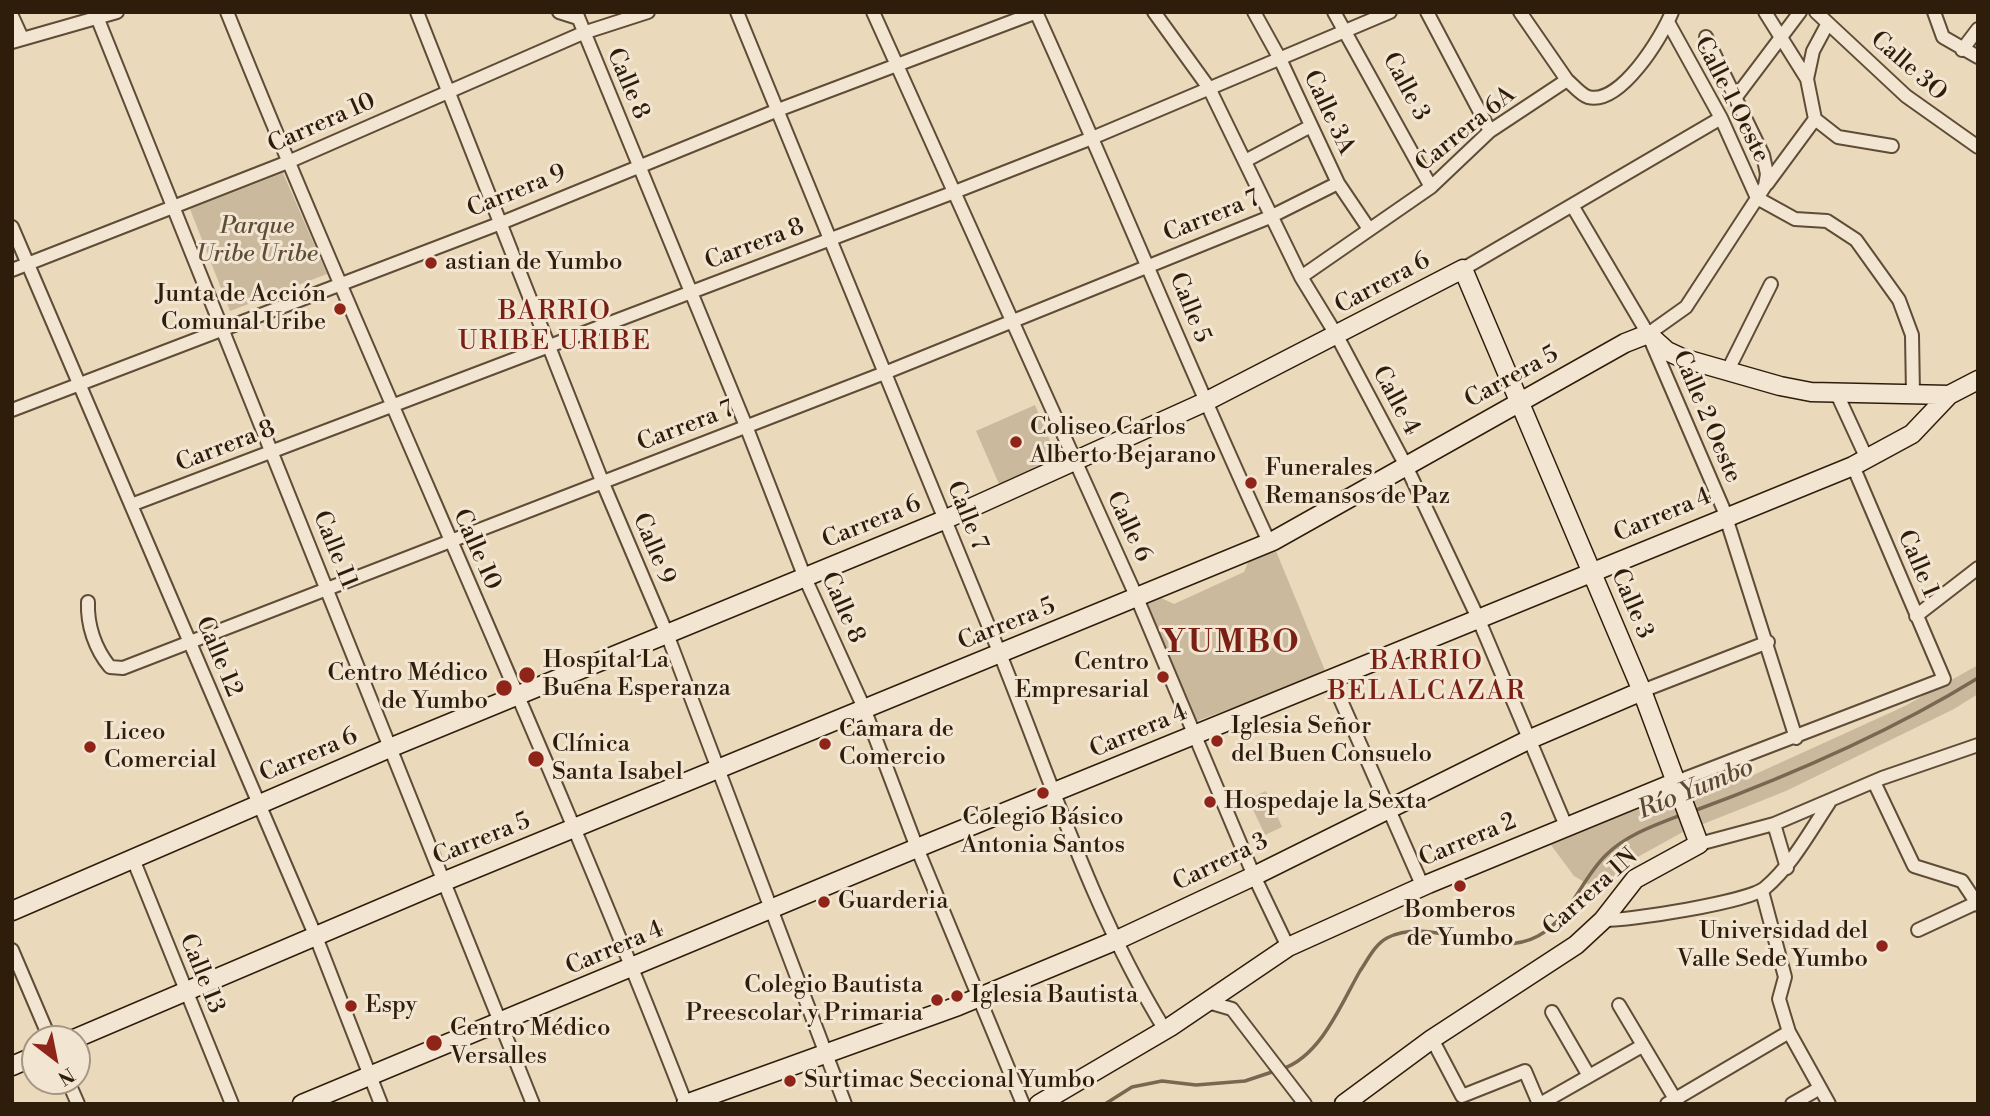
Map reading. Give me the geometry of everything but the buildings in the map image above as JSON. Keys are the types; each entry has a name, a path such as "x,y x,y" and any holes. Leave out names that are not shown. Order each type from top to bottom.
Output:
{"street":[{"path":"12,16 17,40 97,15 117,12"},
{"name":"Calle 10","path":"227,12 449,543 634,968 686,1104"},
{"name":"Calle 9","path":"417,12 446,92 551,346 602,481 667,634 845,1104"},
{"path":"559,12 577,15"},
{"name":"Carrera 10","path":"12,270 288,162 583,33 648,12"},
{"name":"Calle 7","path":"737,12 887,372 1054,794 1138,985 1165,1030"},
{"name":"Calle 6","path":"873,12 952,193 1137,598 1254,876 1288,947"},
{"name":"Carrera 9","path":"12,410 340,282 501,223 778,110 1036,12"},
{"name":"Calle 5","path":"1036,12 1149,265 1205,402 1269,542"},
{"name":"Calle 4","path":"1154,12 1209,88 1301,277 1337,336 1405,466 1478,618 1566,826"},
{"name":"Calle 3A","path":"1254,12 1280,60 1338,183 1369,229"},
{"name":"Calle 3","path":"1334,12 1431,187"},
{"name":"Carrera 8","path":"131,505 952,193 1092,138 1390,12"},
{"path":"1427,12 1490,131"},
{"path":"1520,12 1567,80 1586,97 1600,97 1623,85 1670,17"},
{"path":"1765,12 1807,79 1815,119 1838,136 1892,146"},
{"path":"1736,97 1800,12"},
{"name":"Calle 3O","path":"1816,12 1906,96 1978,147"},
{"path":"1934,12 1943,37 1978,57"},
{"name":"Calle 11","path":"97,15 533,1104"},
{"name":"Calle 8","path":"577,15 746,426 805,578 864,708 917,848 1023,1104"},
{"name":"Calle 1 Oeste","path":"1670,17 1721,118 1757,198 1795,219 1827,221 1856,240 1906,315 1914,358 1913,394"},
{"path":"1807,79 1813,51 1828,23"},
{"path":"1962,50 1978,29"},
{"name":"Calle 1 Oeste","path":"1648,334 1686,307 1765,186 1767,174 1763,155 1706,37"},
{"name":"Carrera 6A","path":"1301,277 1431,187 1490,131 1567,80"},
{"name":"Carrera 6","path":"12,911 392,747 944,520 1205,402 1463,269 1721,118"},
{"path":"1765,186 1815,119"},
{"path":"1245,161 1311,126"},
{"name":"Carrera 7","path":"88,602 89,626 110,667 123,668 887,372 1270,217 1338,183"},
{"name":"Calle 2 Oeste","path":"1573,207 1648,334 1726,517 1768,642 1796,738"},
{"name":"Calle 12","path":"12,227 257,805 316,937 381,1104"},
{"name":"Calle 3","path":"1463,269 1642,691 1698,842"},
{"path":"1727,372 1771,284"},
{"path":"1648,334 1667,351 1727,372 1780,386 1837,394 1949,395"},
{"name":"Carrera 5","path":"91,1031 445,881 718,771 864,708 1001,655 1269,542 1625,342 1648,334"},
{"name":"Carrera 4","path":"302,1104 917,848 1860,463 1912,434 1949,395 1978,380"},
{"name":"Calle 1","path":"1837,394 1916,617 1944,679"},
{"path":"1916,617 1978,568"},
{"name":"Carrera 3","path":"686,1104 977,997 1117,940 1254,876 1387,807 1528,740 1642,691 1768,642"},
{"path":"1331,678 1423,887"},
{"name":"Carrera 2","path":"1038,1104 1165,1030 1288,947 1566,826 1944,679"},
{"name":"Carrera 1N","path":"1344,1104 1432,1039 1576,945 1603,920 1635,879 1698,842 1774,824 1874,782 1978,745"},
{"path":"1874,782 1914,866 1962,881 1977,904 1918,930"},
{"path":"1603,920 1637,919 1762,891 1787,868 1829,802"},
{"path":"1774,824 1787,868"},
{"name":"Calle 13","path":"133,859 232,1104"},
{"path":"1762,891 1785,977 1779,999 1789,1032 1829,1104"},
{"path":"12,950 44,1025"},
{"path":"1232,1009 1235,984"},
{"path":"1208,1002 1232,1009 1305,1104"},
{"path":"1619,1005 1673,1102 1789,1032"},
{"path":"1552,1012 1590,1076"},
{"path":"1432,1039 1462,1096 1525,1071 1540,1104 1642,1046"},
{"path":"1792,1104 1820,1088"}],"green space":[{"name":"Parque Uribe Uribe","path":"283,173 327,274 230,311 190,209"},
{"name":"Coliseo Carlos Alberto Bejarano","path":"1035,405 1055,453 1052,461 999,484 976,431"},
{"path":"1274,546 1326,673 1197,721 1146,603 1159,597 1174,604 1244,572 1250,557"},
{"path":"1978,665 1978,694 1954,709 1786,791 1683,832 1634,859 1601,892 1574,876 1548,841 1646,803 1739,773 1749,777 1905,706"},
{"path":"1266,791 1282,827 1265,835 1248,799"}],"waterway":[{"name":"Río Yumbo","path":"1691,812 1838,752 1909,717 1978,678"},
{"name":"Río Yumbo","path":"1282,1069 1308,1053 1319,1041 1375,948 1387,938 1405,932 1424,931 1501,944 1520,943 1538,936 1559,920 1597,865 1614,848 1641,831 1681,815"},
{"name":"Río Yumbo","path":"1105,1104 1132,1087 1162,1081 1196,1085 1245,1081 1275,1071"}],"place":[{"name":"astian de Yumbo","path":"431,263"},
{"name":"Junta de Acción Comunal Uribe","path":"340,309"},
{"name":"Coliseo Carlos Alberto Bejarano","path":"1016,442"},
{"name":"Funerales Remansos de Paz","path":"1251,483"},
{"name":"Hospital La Buena Esperanza","path":"527,675"},
{"name":"Centro Empresarial","path":"1163,677"},
{"name":"Centro Médico de Yumbo","path":"504,688"},
{"name":"Iglesia Señor del Buen Consuelo","path":"1217,741"},
{"name":"Camara de Comercio","path":"825,744"},
{"name":"Liceo Comercial","path":"90,747"},
{"name":"Clínica Santa Isabel","path":"536,759"},
{"name":"Colegio Básico Antonia Santos","path":"1043,793"},
{"name":"Hospedaje la Sexta","path":"1210,802"},
{"name":"Bomberos de Yumbo","path":"1460,886"},
{"name":"Guarderia","path":"824,902"},
{"name":"Universidad del Valle Sede Yumbo","path":"1882,946"},
{"name":"Iglesia Bautista","path":"957,996"},
{"name":"Colegio Bautista Preescolar y Primaria","path":"937,1000"},
{"name":"Espy","path":"351,1006"},
{"name":"Centro Médico Versalles","path":"434,1043"},
{"name":"Surtimac Seccional Yumbo","path":"790,1081"}],"district":[{"name":"BARRIO URIBE URIBE","path":"555,328"},
{"name":"YUMBO","path":"1231,644"},
{"name":"BARRIO BELALCAZAR","path":"1427,678"}]}
